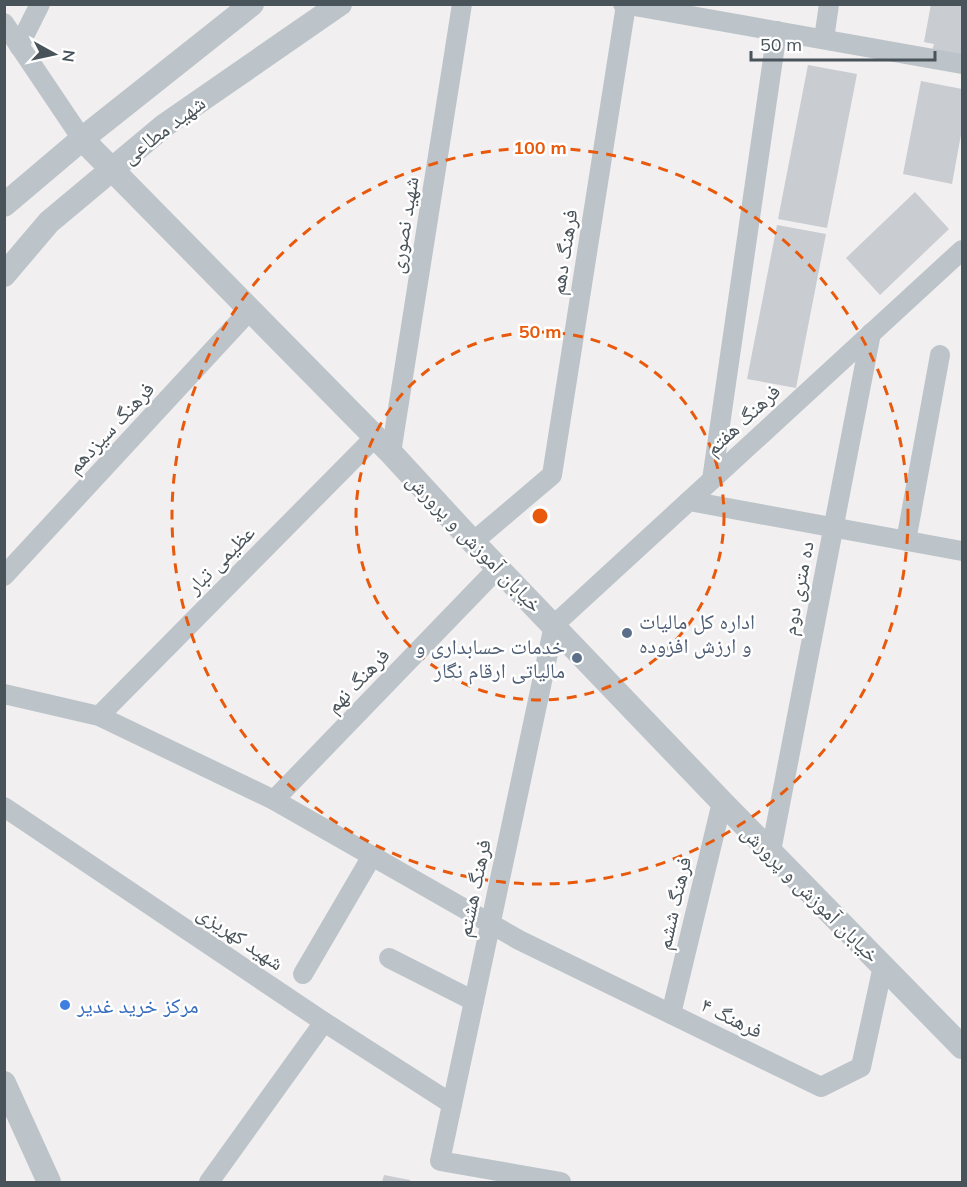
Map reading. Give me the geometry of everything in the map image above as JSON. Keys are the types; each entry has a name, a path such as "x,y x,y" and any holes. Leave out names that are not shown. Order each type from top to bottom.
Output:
{"street":[{"path":"19,46 40,4"},
{"path":"221,30 241,4"},
{"name":"شهید مطاعی","path":"4,205 82,139 252,4"},
{"name":"شهید مطاعی","path":"4,275 49,222 165,125 340,4"},
{"name":"شهید نصوری","path":"383,445 462,4"},
{"path":"824,39 830,4"},
{"path":"624,5 686,10 777,31 963,64"},
{"name":"فرهنگ دهم","path":"472,542 552,474 624,5"},
{"path":"4,23 82,139"},
{"path":"712,480 777,31"},
{"name":"خیابان آموزش و پرورش","path":"82,139 383,445 472,542 499,567 722,802 963,1047"},
{"name":"فرهنگ هفتم","path":"554,625 963,250"},
{"name":"فرهنگ سیزدهم","path":"4,576 250,310"},
{"name":"ده متری دوم","path":"771,851 871,333"},
{"path":"906,541 940,355"},
{"name":"عظیمی تبار","path":"99,716 383,445"},
{"path":"689,501 963,551"},
{"name":"فرهنگ نهم","path":"274,800 499,567"},
{"name":"فرهنگ هشتم","path":"554,625 440,1161 561,1182"},
{"name":"فرهنگ ۴","path":"4,694 99,716 274,800 490,924 821,1088 861,1067 883,966"},
{"name":"فرهنگ ششم","path":"671,1014 722,802"},
{"name":"شهید کهریزی","path":"4,807 324,1022 452,1104"},
{"path":"303,974 372,856"},
{"path":"388,958 474,1001"},
{"path":"209,1182 324,1022"},
{"path":"4,1083 49,1182"}],"building":[{"path":"931,4 962,4 962,56 932,51 934,44 924,42"},
{"path":"808,65 857,74 827,228 778,219"},
{"path":"921,81 962,89 962,129 952,184 903,174"},
{"path":"915,192 949,229 880,295 846,258"},
{"path":"777,225 826,234 796,388 747,379"},
{"path":"384,1175 410,1180 410,1182 382,1182"}],"place":[{"name":"اداره کل مالیات و ارزش افزوده","path":"627,633"},
{"name":"خدمات حسابداری و مالیاتی ارقام نگار","path":"577,658"},
{"name":"مرکز خرید غدیر","path":"65,1005"}]}
